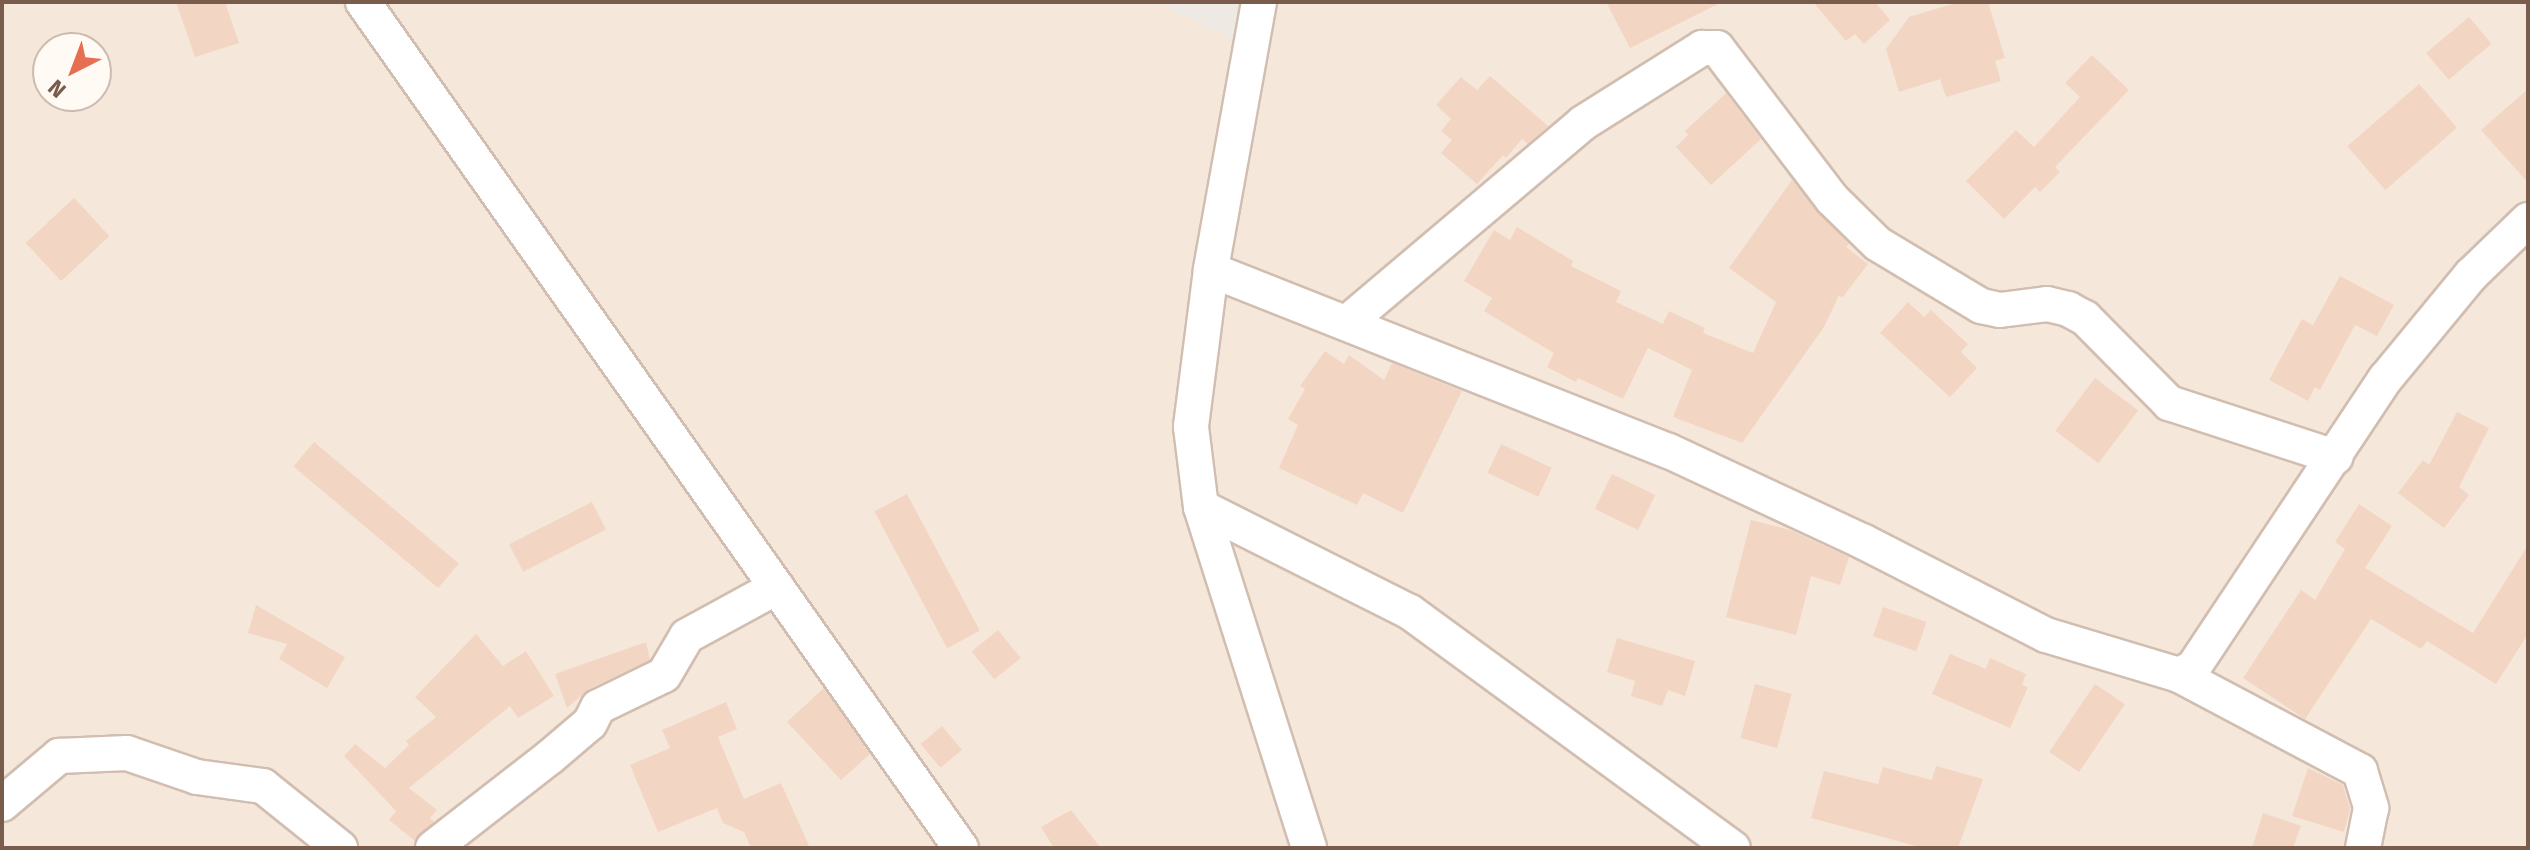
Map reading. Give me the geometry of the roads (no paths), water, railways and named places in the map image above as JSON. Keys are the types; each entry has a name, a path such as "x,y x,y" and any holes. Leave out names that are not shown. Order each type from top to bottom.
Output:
{"street":[{"path":"363,2 961,848"},
{"path":"1259,2 1211,270 1191,427 1201,507 1309,848"},
{"path":"1349,321 1583,123 1702,48 1717,48 1832,199 1878,244 1981,306 2000,310 2047,304 2068,309 2085,318 2169,403 2335,457"},
{"path":"2179,675 2193,668 2406,354 2471,275 2528,220"},
{"path":"1211,270 1349,321 1669,451 1864,542 2046,635 2179,675 2360,771 2371,808 2363,848"},
{"path":"1201,507 1410,612 1733,848"},
{"path":"433,848 590,723 598,707 664,675 687,636 777,587"},
{"path":"2,804 59,756 127,753 197,777 263,786 340,848"}]}
